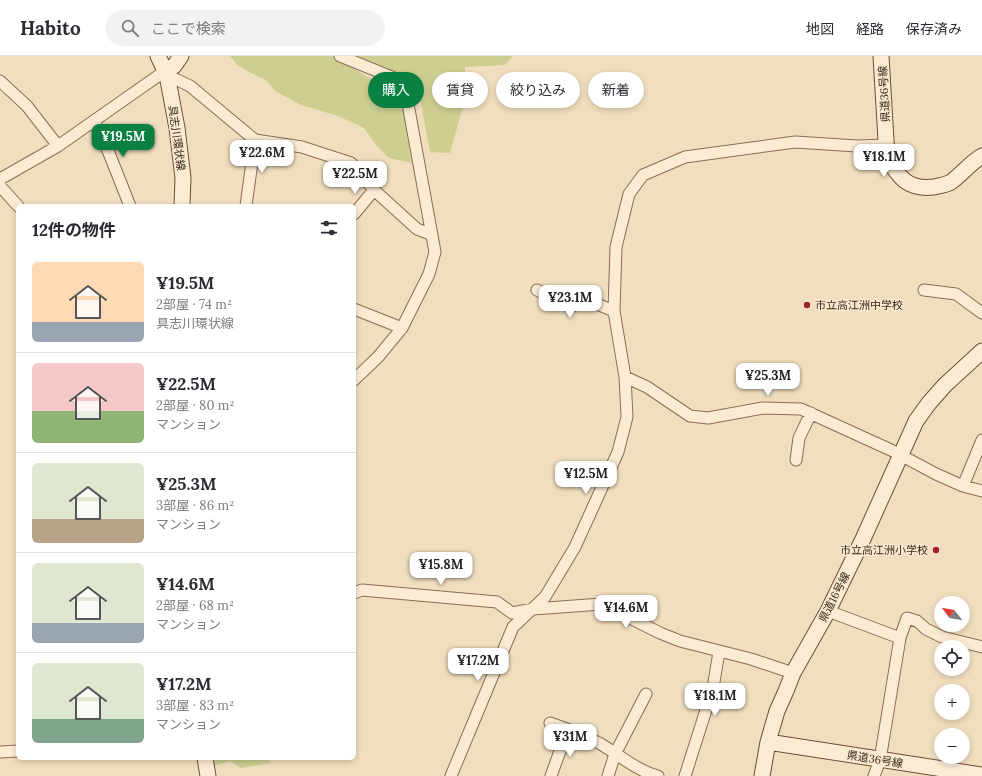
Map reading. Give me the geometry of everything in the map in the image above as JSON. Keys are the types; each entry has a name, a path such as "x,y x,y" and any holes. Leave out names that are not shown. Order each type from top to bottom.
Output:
{"main road":[{"name":"具志川環状線","path":"158,56 166,73 180,153 183,178 182,204"},
{"path":"166,73 174,66 181,56"},
{"name":"県道36号線","path":"881,56 888,157 900,178 912,186 938,186 949,183 982,156"},
{"name":"県道16号線","path":"762,776 768,742 777,711 793,673 828,611 873,518 916,421 929,403 982,351"},
{"name":"県道36号線","path":"768,742 982,775"},
{"path":"206,760 208,776"}],"street":[{"path":"340,56 404,82 435,252 429,274 402,328 378,357 356,377"},
{"path":"0,179 58,146 166,73 190,86 255,140 302,147 351,163 374,190 417,229 432,235"},
{"path":"0,81 27,106 58,146"},
{"path":"94,121 110,153 129,204"},
{"path":"246,204 255,140"},
{"path":"451,776 513,627 545,597 575,547 618,452 627,417 625,377 614,311 616,247 629,194 643,175 685,157 794,142 857,146 887,145"},
{"path":"0,186 16,204"},
{"path":"356,212 374,190"},
{"path":"537,290 570,307 577,304 582,298 614,311"},
{"path":"924,290 956,294 982,313"},
{"path":"356,310 402,328"},
{"path":"625,377 647,387 690,416 708,418 764,408 801,409 893,451 900,456 962,486 982,491"},
{"path":"796,460 799,438 812,413"},
{"path":"962,486 982,440"},
{"path":"356,593 362,590 497,602 512,613 533,609 602,604 680,642 751,659 793,673"},
{"path":"828,611 900,638"},
{"path":"874,776 880,760 900,638 907,618 917,621 926,629 942,637 982,647"},
{"path":"685,776 713,688 719,652"},
{"path":"608,776 615,754 646,694"},
{"path":"550,723 573,731 599,743 640,768 658,776"},
{"path":"551,776 560,751 573,731"},
{"path":"0,752 16,751"}],"green space":[{"path":"230,56 333,56 368,77 368,108 403,108 412,163 389,158 376,145 364,128 338,116 301,105 275,91 266,80 237,65"},
{"path":"357,56 513,56 505,65 465,67 465,72 432,72 432,108 463,108 450,153 430,152 422,108 424,108 424,72 394,72"},
{"path":"207,760 270,760 271,763 241,768 230,761 207,768"}],"place":[{"name":"市立高江洲中学校","path":"807,305"},
{"name":"市立高江洲小学校","path":"936,550"}]}
